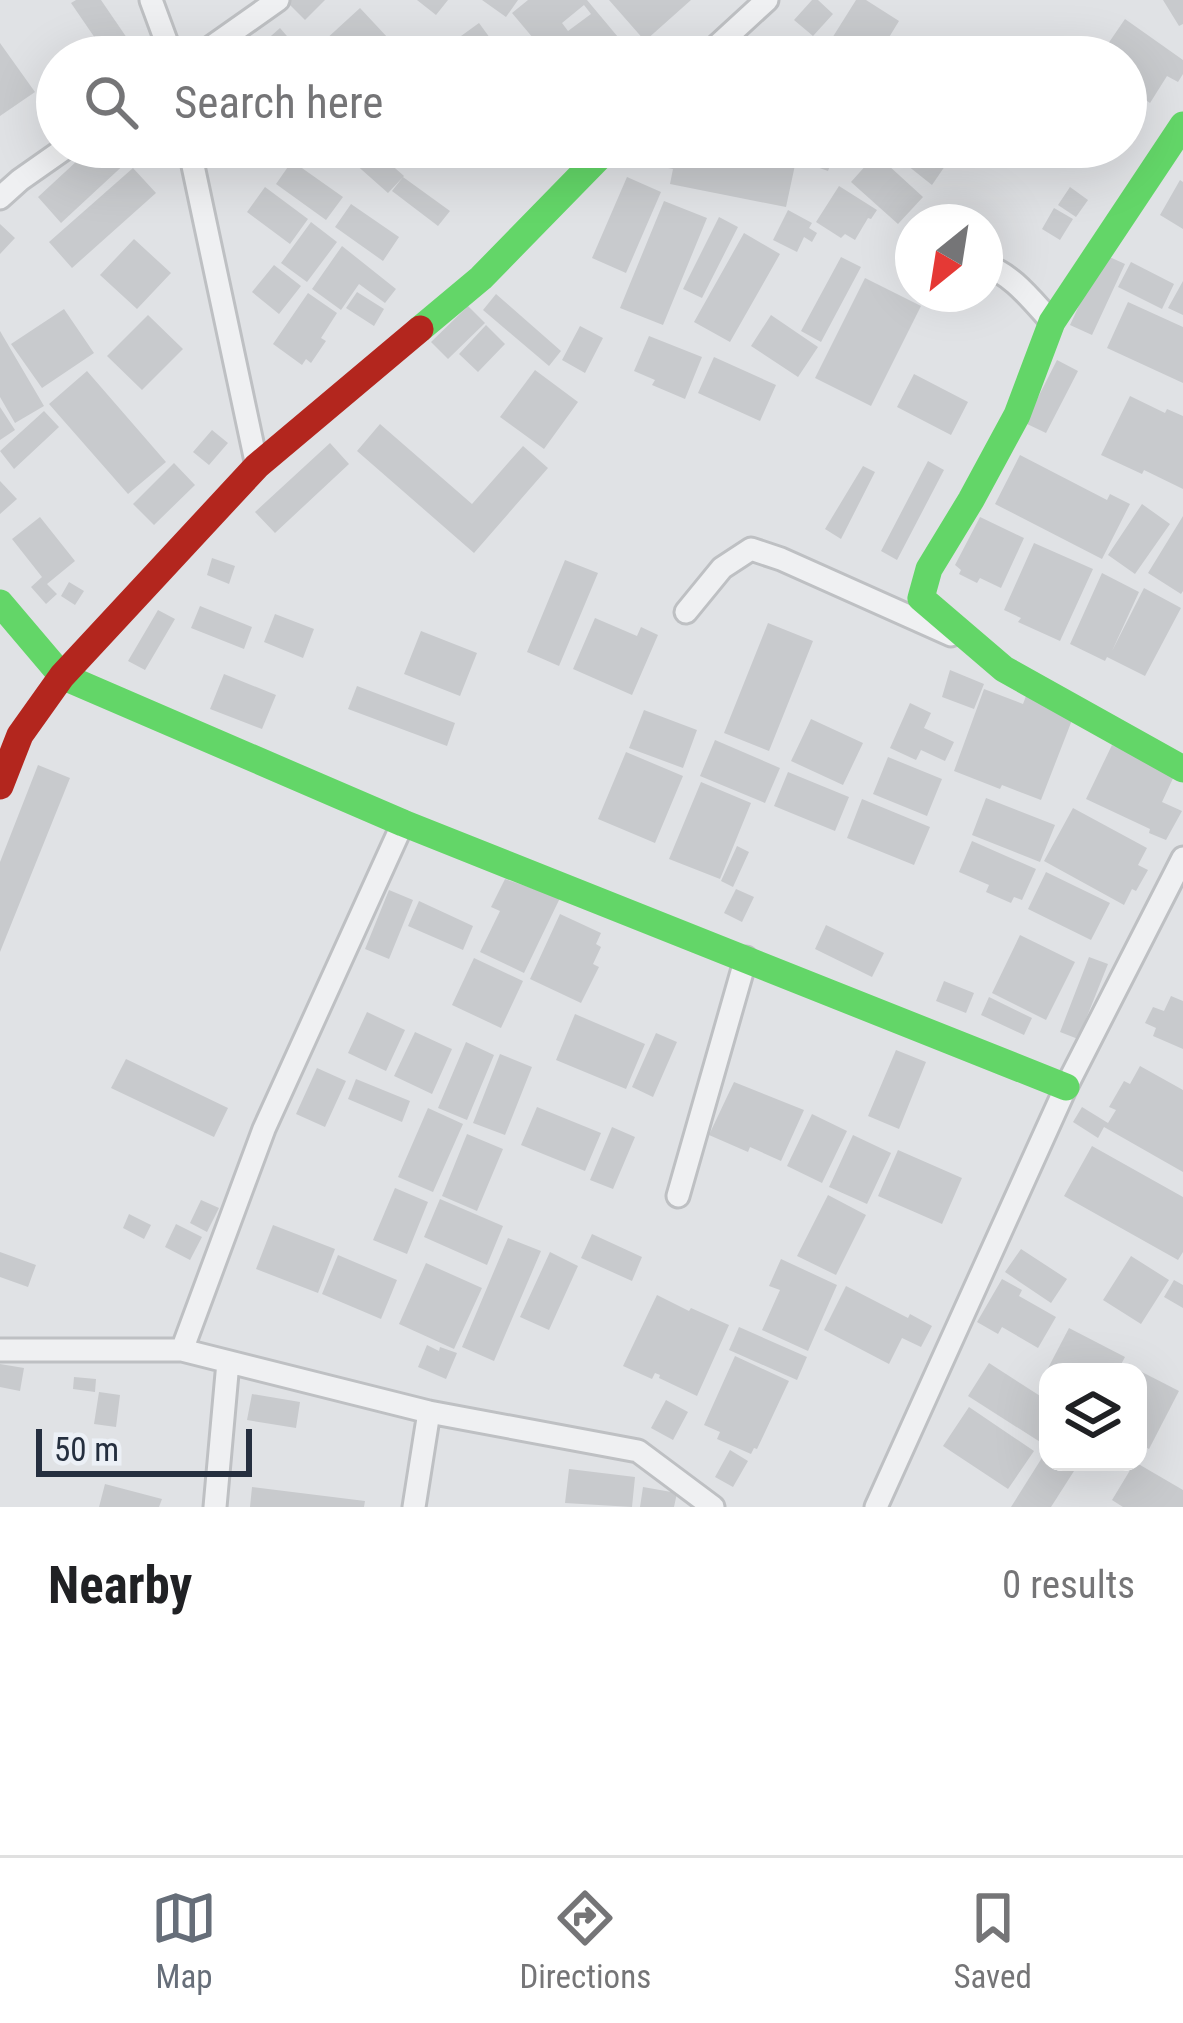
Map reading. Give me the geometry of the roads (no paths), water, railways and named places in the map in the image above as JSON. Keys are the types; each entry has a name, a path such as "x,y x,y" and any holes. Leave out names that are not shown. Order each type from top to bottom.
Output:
{"street":[{"path":"151,0 164,36"},
{"path":"227,36 278,0"},
{"path":"728,36 767,0"},
{"path":"1183,125 1052,322 1018,415 929,569 921,598 1004,669 1183,769"},
{"path":"0,198 37,168"},
{"path":"193,168 257,466"},
{"path":"0,786 20,735 62,676 257,466 481,278 588,168"},
{"path":"1003,275 1052,322"},
{"path":"686,612 722,568 751,549 974,645"},
{"path":"0,602 62,676 403,823 1066,1087"},
{"path":"182,1350 264,1129 403,823"},
{"path":"876,1507 1066,1087 1183,858"},
{"path":"678,1196 746,958"},
{"path":"0,1350 182,1350 429,1412 638,1451 713,1507"},
{"path":"215,1507 227,1362"},
{"path":"414,1507 429,1412"}]}
